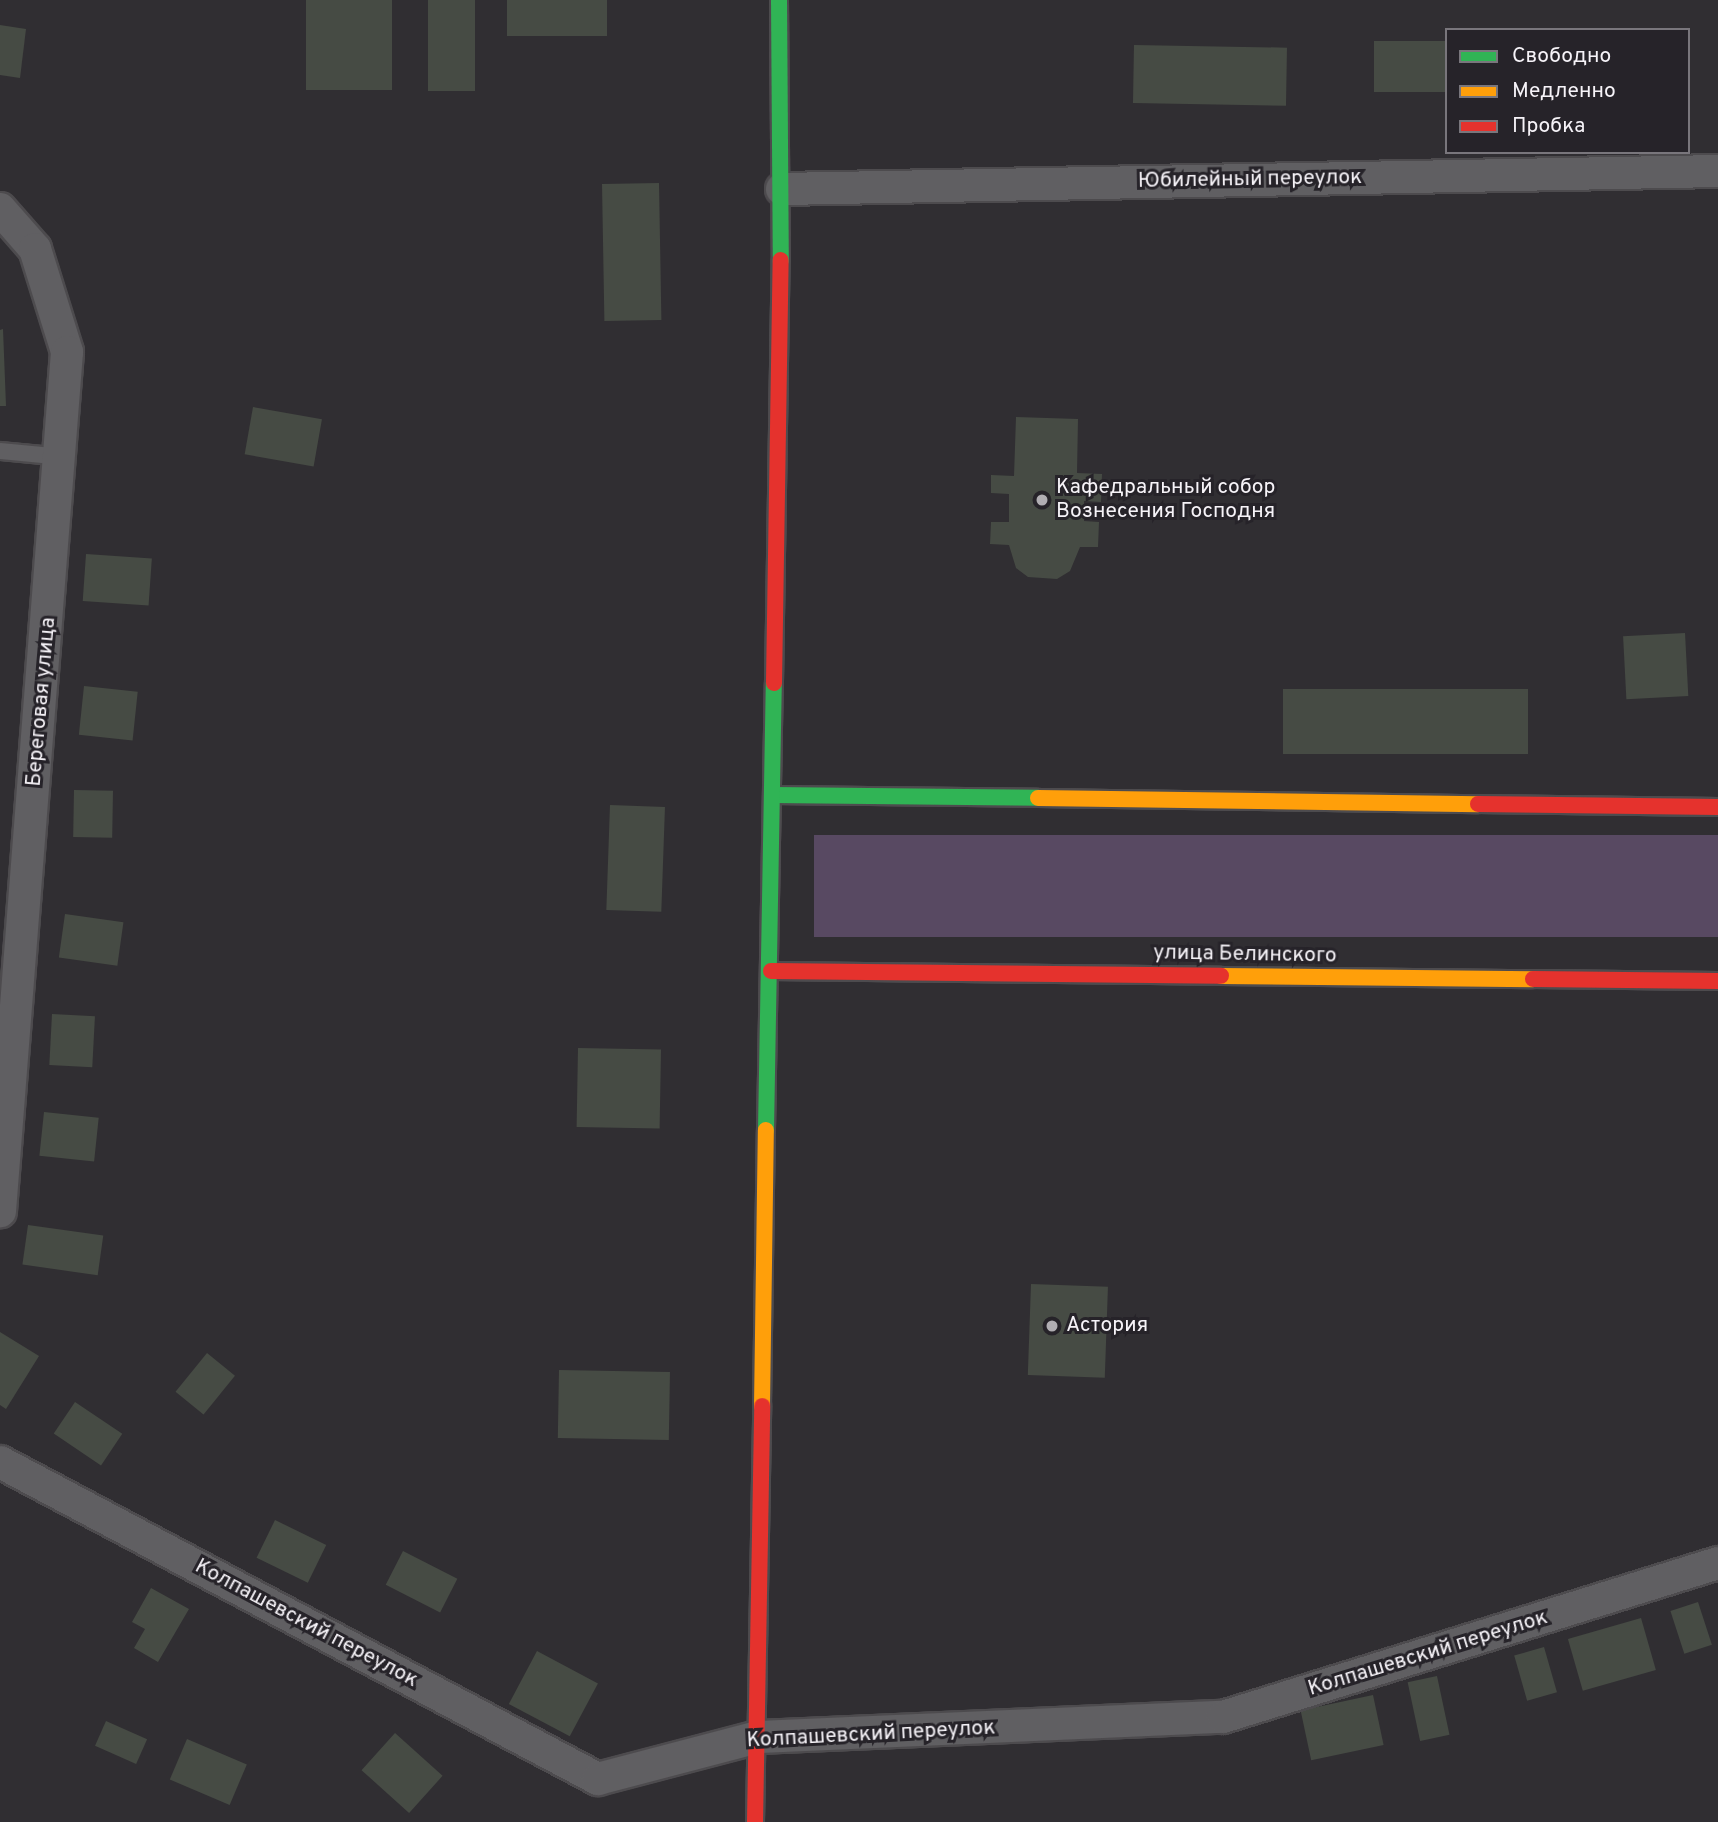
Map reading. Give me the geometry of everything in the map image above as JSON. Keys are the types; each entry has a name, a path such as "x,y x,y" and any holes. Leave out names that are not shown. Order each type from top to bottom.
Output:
{"street":[{"path":"755,1822 782,189 779,0"},
{"name":"Юбилейный переулок","path":"782,189 1718,172"},
{"name":"Береговая улица","path":"0,209 35,249 68,352 63,457 0,1212"},
{"path":"773,795 1718,807"},
{"name":"улица Белинского","path":"771,971 1718,981"},
{"name":"Колпашевский переулок","path":"0,1462 598,1779 758,1737 1223,1717 1718,1563"}],"lane":[{"path":"0,451 63,457"}],"shaded area":[{"path":"814,835 1718,835 1718,937 814,937"}],"building":[{"path":"306,0 392,0 392,90 306,90"},
{"path":"428,0 475,0 475,91 428,91"},
{"path":"507,0 607,0 607,36 507,36"},
{"path":"0,25 26,29 20,78 0,75"},
{"path":"1374,41 1445,41 1445,92 1374,92"},
{"path":"1134,45 1287,48 1286,106 1133,103"},
{"path":"659,183 661,320 604,321 602,184"},
{"path":"3,329 6,406 0,406 0,330"},
{"path":"253,407 322,419 314,466 245,454"},
{"path":"1016,417 1078,419 1077,473 1102,474 1101,502 1084,501 1084,521 1099,522 1098,547 1080,547 1070,571 1057,579 1028,577 1016,568 1009,545 990,544 991,522 1009,522 1009,494 991,493 991,475 1014,476"},
{"path":"86,554 152,559 149,605 83,601"},
{"path":"1685,633 1688,696 1626,699 1623,636"},
{"path":"84,686 138,692 133,740 79,735"},
{"path":"1283,689 1528,689 1528,754 1283,754"},
{"path":"74,790 113,791 112,838 73,837"},
{"path":"610,805 665,807 661,912 606,910"},
{"path":"65,914 123,922 117,966 59,958"},
{"path":"52,1014 95,1016 92,1067 49,1065"},
{"path":"578,1048 661,1049 660,1128 577,1127"},
{"path":"44,1112 99,1118 94,1162 39,1156"},
{"path":"28,1225 103,1236 98,1275 22,1265"},
{"path":"1031,1284 1108,1287 1105,1378 1028,1375"},
{"path":"0,1332 39,1356 6,1409 0,1405"},
{"path":"207,1353 235,1376 204,1415 176,1392"},
{"path":"559,1370 670,1372 669,1440 558,1438"},
{"path":"75,1402 122,1434 101,1465 54,1434"},
{"path":"275,1520 326,1545 308,1583 257,1558"},
{"path":"403,1551 457,1579 440,1613 386,1585"},
{"path":"151,1588 189,1609 158,1662 134,1648 145,1629 132,1622"},
{"path":"1698,1602 1712,1645 1684,1654 1670,1611"},
{"path":"1641,1618 1656,1670 1583,1691 1568,1639"},
{"path":"1544,1647 1557,1692 1527,1701 1514,1656"},
{"path":"537,1651 598,1683 570,1736 509,1704"},
{"path":"1437,1676 1449,1735 1420,1741 1408,1682"},
{"path":"1373,1695 1384,1745 1311,1760 1301,1710"},
{"path":"106,1721 147,1739 136,1764 95,1746"},
{"path":"395,1733 443,1776 409,1813 362,1770"},
{"path":"187,1739 247,1764 230,1805 170,1780"}],"traffic: fast":[{"path":"779,0 781,260"},
{"path":"766,1130 774,683"},
{"path":"773,795 1038,798"}],"traffic: slow":[{"path":"1038,798 1478,804"},
{"path":"1221,976 1533,979"},
{"path":"762,1406 766,1130"}],"traffic: jam":[{"path":"774,683 781,260"},
{"path":"1478,804 1718,807"},
{"path":"771,971 1221,976"},
{"path":"1533,979 1718,981"},
{"path":"755,1822 762,1406"}],"place":[{"name":"Кафедральный собор Вознесения Господня","path":"1042,500"},
{"name":"Астория","path":"1052,1326"}]}
